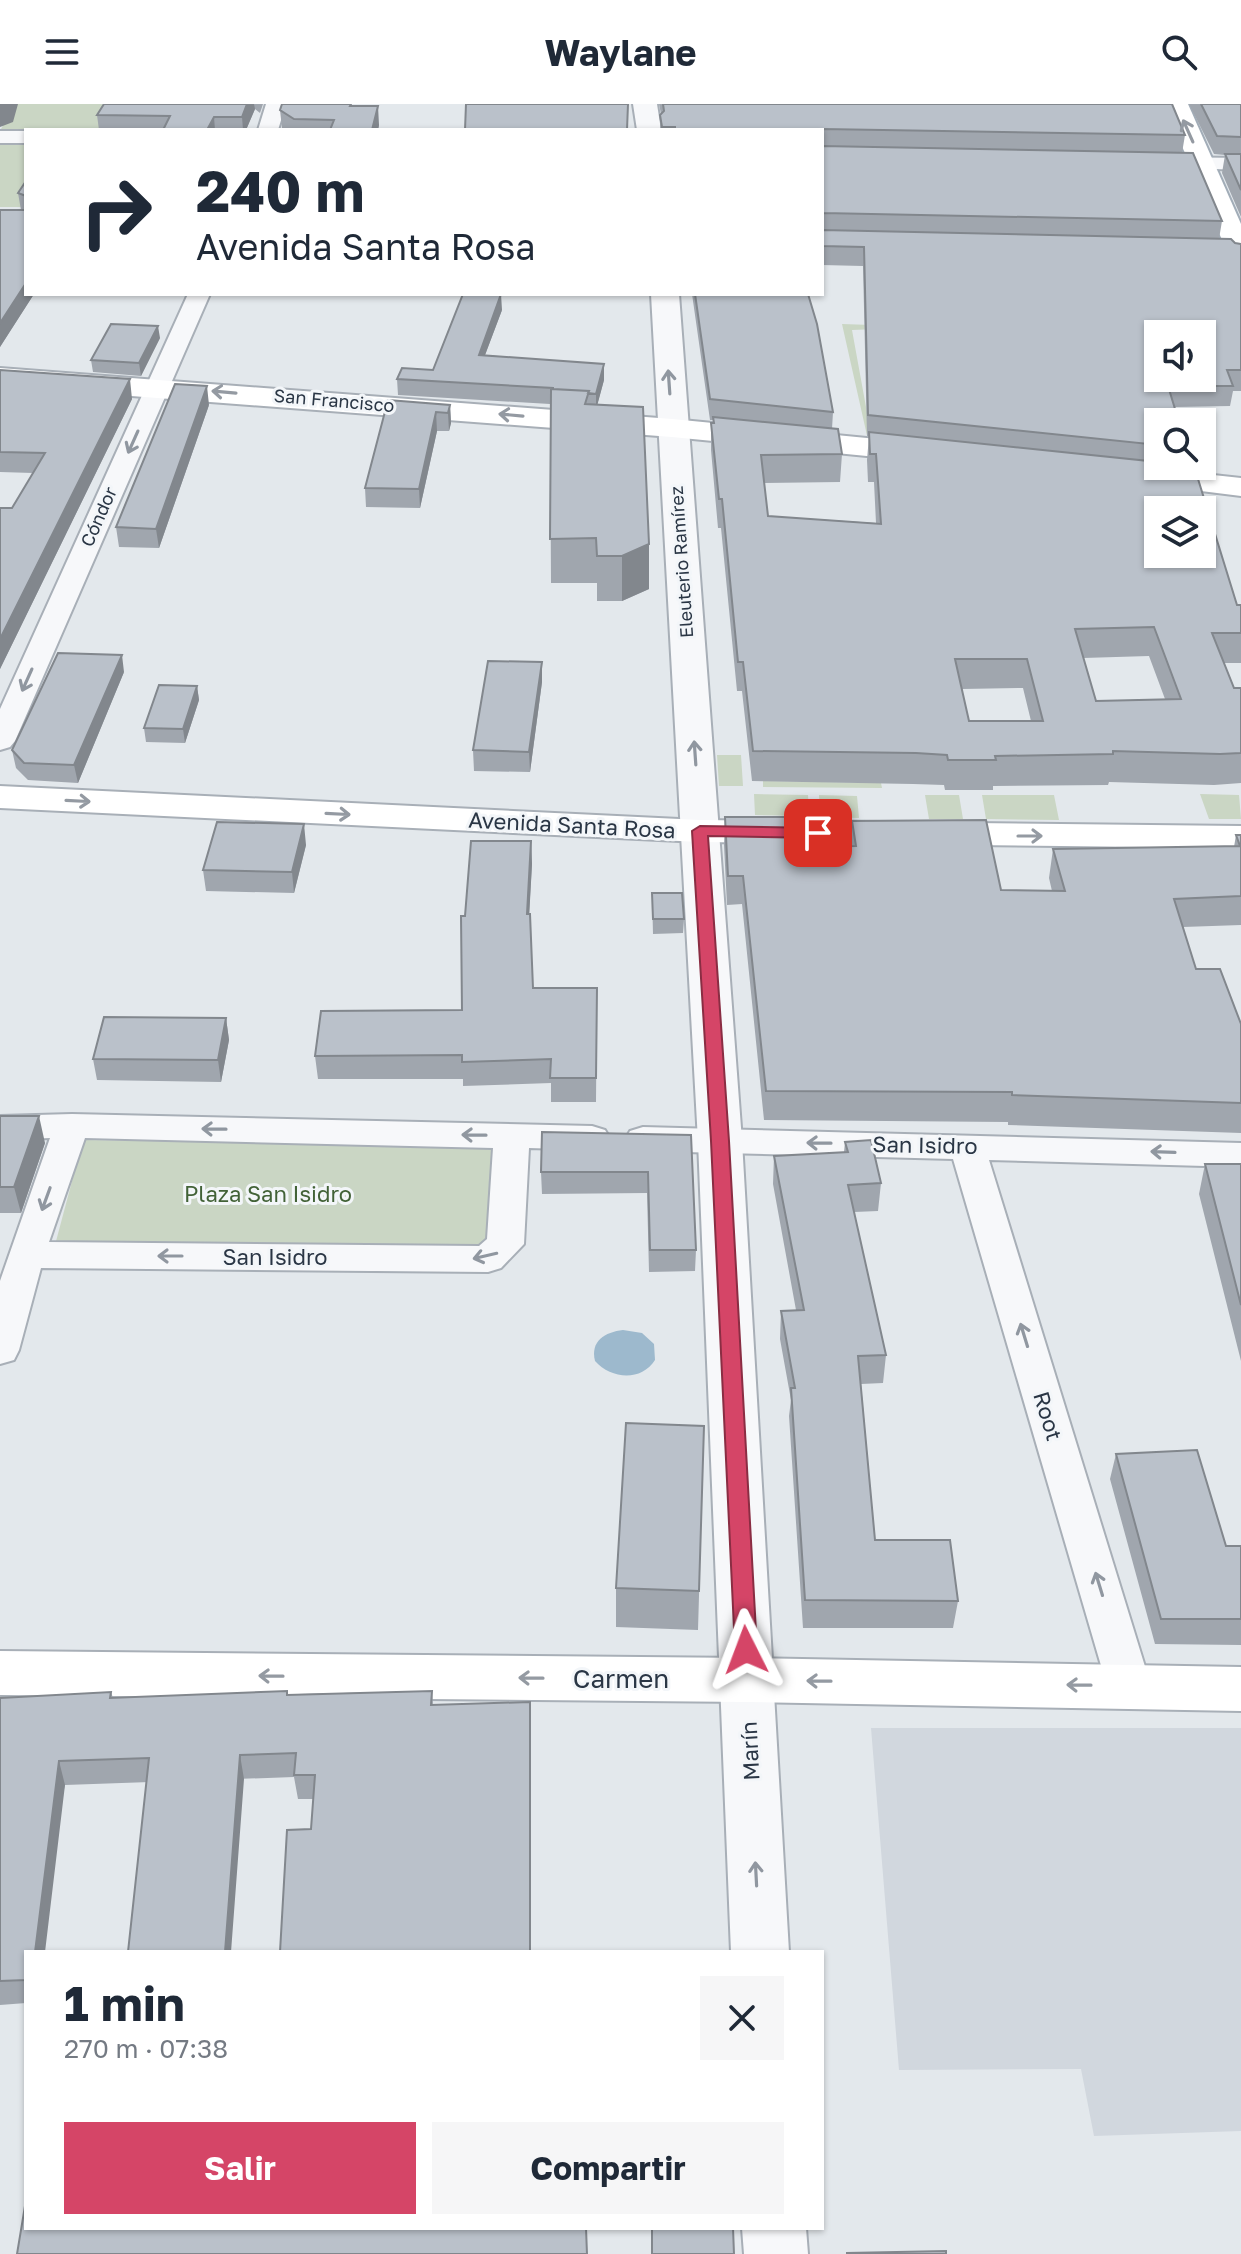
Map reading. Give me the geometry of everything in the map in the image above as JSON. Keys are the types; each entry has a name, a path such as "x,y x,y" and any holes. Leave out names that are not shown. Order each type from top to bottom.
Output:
{"main road":[{"path":"1176,104 1236,251"},
{"name":"San Francisco","path":"0,377 158,386 672,428 959,456"},
{"path":"1108,473 1241,487"},
{"name":"Avenida Santa Rosa","path":"0,797 700,831 1241,837"},
{"name":"Carmen","path":"0,1673 747,1680 1241,1689"}],"street":[{"path":"269,128 276,104"},
{"path":"645,104 649,128"},
{"path":"0,137 24,137"},
{"path":"1140,162 1241,164"},
{"name":"Cóndor","path":"0,741 198,296"},
{"name":"Eleuterio Ramírez","path":"665,296 700,831"},
{"name":"Marín","path":"700,831 720,1141 760,1950"},
{"path":"0,1350 26,1255 72,1126"},
{"name":"San Isidro","path":"0,1128 72,1126 1241,1155"},
{"name":"San Isidro","path":"26,1255 488,1259 505,1244 512,1136"},
{"name":"Root","path":"967,1146 1129,1686"},
{"path":"774,2230 776,2254"}],"shaded area":[{"path":"871,1728 1241,1728 1241,2131 1094,2136 1081,2069 899,2070"}],"green space":[{"path":"14,104 113,104 100,128 0,131"},
{"path":"0,141 24,142 24,206 0,207"},
{"path":"842,324 931,327 852,330 872,440 868,440"},
{"path":"717,755 741,755 743,786 719,786"},
{"path":"763,781 881,783 882,788 763,787"},
{"path":"754,794 808,795 809,816 755,815"},
{"path":"1200,794 1239,795 1241,819 1209,819"},
{"path":"819,795 857,796 859,818 820,817"},
{"path":"925,795 959,795 963,819 929,819"},
{"path":"982,795 1054,795 1059,820 986,819"},
{"name":"Plaza San Isidro","path":"83,1140 501,1145 495,1246 55,1245"}],"water":[{"path":"623,1330 642,1333 654,1344 655,1360 634,1375 609,1372 595,1361 595,1348 600,1339"}],"building":[{"path":"104,104 247,104 242,117 214,117 208,128 164,128 170,116 97,115"},
{"path":"282,104 378,106 372,128 331,128 334,120 294,119 280,110"},
{"path":"466,104 628,104 627,128 465,128"},
{"path":"663,104 1172,104 1185,135 675,128 662,127 660,115 664,111"},
{"path":"1201,104 1241,104 1241,137 1217,136"},
{"path":"824,146 1193,153 1222,221 824,213"},
{"path":"1225,154 1241,154 1241,190"},
{"path":"0,210 24,210 24,286 0,323"},
{"path":"824,230 1231,239 1241,244 1241,370 1227,370 1233,386 1216,386 1216,320 1144,320 1144,392 1170,392 1175,408 1144,408 1144,444 868,415 864,247 824,246"},
{"path":"462,296 500,296 479,355 604,364 596,394 553,388 397,379 402,368 433,370"},
{"path":"695,296 809,296 817,324 833,412 710,399"},
{"path":"111,324 158,326 139,363 91,360"},
{"path":"0,370 130,379 0,639 0,508 12,508 45,453 0,452"},
{"path":"175,384 207,386 156,529 116,527"},
{"path":"551,389 589,391 585,404 643,407 649,544 622,556 597,556 596,538 550,539"},
{"path":"388,400 450,405 448,413 436,412 419,489 365,488"},
{"path":"713,417 838,429 842,454 761,455 768,516 881,524 876,454 870,454 869,432 1144,461 1144,480 1198,480 1203,496 1144,496 1144,568 1216,568 1216,537 1237,605 1241,605 1241,633 1212,633 1234,688 1241,688 1241,753 1113,751 1113,754 948,760 947,755 916,753 753,751 743,662 738,662 711,423 714,423","holes":["1154,627 1181,699 1096,701 1075,629","955,659 1027,659 1043,721 969,721"]},
{"path":"58,653 122,655 74,765 24,763 12,750"},
{"path":"488,661 542,662 529,752 473,750"},
{"path":"159,685 197,686 183,729 144,728"},
{"path":"725,817 788,817 792,847 856,846 852,821 986,820 1001,890 1065,891 1053,849 1240,846 1236,835 1241,835 1241,896 1174,899 1196,969 1220,969 1241,1024 1241,1103 1012,1095 1012,1092 766,1091 743,876 728,876"},
{"path":"217,822 304,824 292,872 203,870"},
{"path":"471,841 531,841 527,914 530,914 533,988 597,988 596,1078 550,1078 551,1059 462,1062 462,1055 315,1056 321,1011 462,1010 461,916 465,916"},
{"path":"652,893 682,893 684,919 653,919"},
{"path":"104,1017 226,1018 218,1060 93,1059"},
{"path":"0,1116 39,1116 14,1187 0,1187"},
{"path":"542,1132 691,1135 696,1250 650,1250 648,1172 541,1172"},
{"path":"871,1140 881,1183 848,1185 886,1355 858,1356 875,1540 950,1540 958,1601 805,1600 791,1388 795,1388 781,1311 804,1310 774,1156 848,1152 845,1142"},
{"path":"1205,1164 1241,1164 1241,1305"},
{"path":"626,1423 704,1426 699,1591 616,1588"},
{"path":"1197,1450 1226,1546 1241,1546 1241,1619 1161,1619 1116,1454"},
{"path":"287,1691 287,1695 432,1691 431,1705 530,1702 530,1950 280,1950 287,1830 311,1829 315,1775 294,1775 296,1753 240,1755 225,1950 128,1950 149,1758 59,1761 35,1950 24,1950 24,1980 0,1981 0,1698 111,1692 110,1698"},
{"path":"24,2212 24,2230 586,2230 587,2254 17,2254"},
{"path":"652,2230 733,2230 734,2254 652,2254"},
{"path":"946,2251 946,2254 847,2254 847,2253"}],"route":[{"path":"746,1650 720,1141 700,831 818,833"}]}
